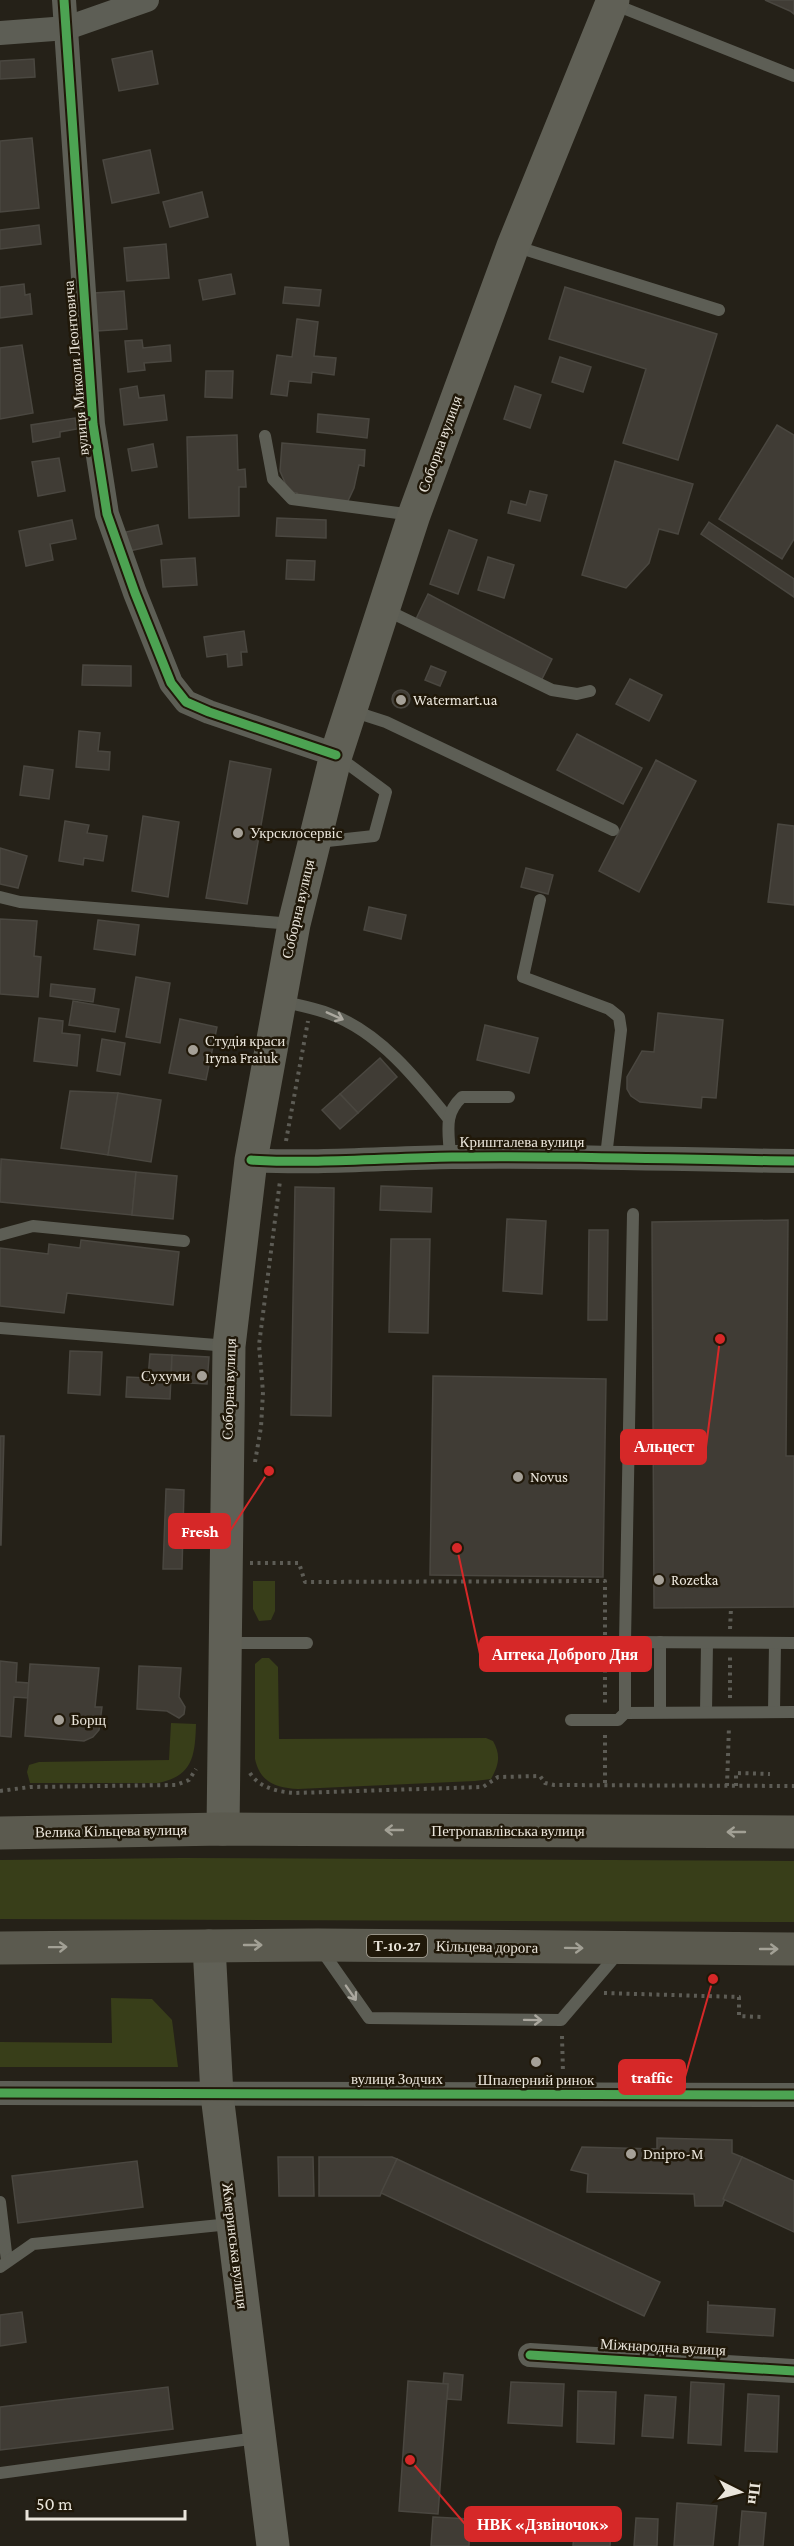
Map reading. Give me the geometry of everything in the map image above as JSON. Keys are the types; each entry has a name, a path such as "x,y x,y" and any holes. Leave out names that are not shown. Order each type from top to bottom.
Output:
{"highway":[{"name":"Петропавлівська вулиця","path":"223,1829 794,1832"},
{"name":"Велика Кільцева вулиця","path":"0,1833 223,1829"},
{"name":"Кільцева дорога","path":"0,1948 318,1945 794,1949"}],"main road":[{"name":"Соборна вулиця","path":"223,1829 229,1346 267,1161 294,1004 294,924 336,755 414,515 513,246 613,2"},
{"name":"Жмеринська вулиця","path":"209,1946 217,2095 273,2546"}],"street":[{"name":"вулиця Миколи Леонтовича","path":"64,0 93,424 108,514 135,593 171,683 186,702 336,755"},
{"path":"0,33 67,28 147,0"},
{"name":"Кришталева вулиця","path":"267,1161 606,1156 794,1161"},
{"name":"вулиця Зодчих","path":"0,2093 794,2095"},
{"name":"Міжнародна вулиця","path":"530,2355 794,2371"}],"lane":[{"path":"613,2 794,76"},
{"path":"513,246 719,310"},
{"path":"265,436 273,479 292,499 414,515"},
{"path":"383,608 552,690 577,694 590,691"},
{"path":"349,711 386,722 613,830"},
{"path":"314,843 374,836 386,792 336,755"},
{"path":"0,897 20,902 294,924"},
{"path":"540,900 523,977 609,1009 619,1017 621,1030 606,1156"},
{"path":"294,1004 351,1024 385,1048 425,1089 448,1118"},
{"path":"450,1157 448,1118 451,1107 462,1096 508,1097"},
{"path":"625,1713 633,1214"},
{"path":"0,1235 33,1226 184,1241"},
{"path":"0,1328 229,1346"},
{"path":"225,1643 307,1642"},
{"path":"625,1642 794,1643"},
{"path":"660,1642 660,1712"},
{"path":"706,1712 707,1643"},
{"path":"774,1712 775,1643"},
{"path":"571,1720 618,1720 625,1713 794,1712"},
{"path":"318,1945 369,2018 561,2020 622,1948"},
{"path":"0,2202 4,2264"},
{"path":"4,2264 33,2244 232,2224"},
{"path":"0,2473 259,2438"}],"path":[{"path":"252,1473 258,1454 261,1427 262,1363 259,1345 267,1161 294,1004"},
{"path":"247,1574 247,1563 299,1563 305,1582 605,1581 605,1783"},
{"path":"0,1791 30,1787 176,1785 189,1780 199,1764 246,1765 253,1777 266,1786 279,1792 295,1793 483,1787 498,1777 540,1776 545,1782 554,1785 605,1783 794,1786"},
{"path":"736,1786 736,1773 770,1774"},
{"path":"585,1993 739,1997 740,2016 761,2017"},
{"path":"561,2020 564,2094"}],"green space":[{"path":"253,1581 275,1581 275,1611 271,1620 259,1621 253,1609"},
{"path":"262,1658 269,1658 278,1667 279,1739 486,1738 493,1741 497,1751 498,1760 494,1774 491,1779 475,1781 298,1789 270,1782 257,1767 255,1759 255,1664"},
{"path":"171,1723 196,1724 195,1746 190,1763 185,1770 170,1780 158,1783 30,1783 27,1772 29,1765 39,1762 169,1760"},
{"path":"181,1858 794,1861 794,1922 0,1919 0,1860"},
{"path":"111,1998 152,1999 172,2020 178,2067 0,2067 0,2042 112,2043"}],"building":[{"path":"765,0 794,0 794,14 790,11"},
{"path":"152,51 158,84 119,91 112,59"},
{"path":"34,59 35,77 0,79 0,61"},
{"path":"32,138 39,208 0,212 0,141"},
{"path":"150,150 159,193 112,203 103,160"},
{"path":"202,192 208,217 170,227 163,202"},
{"path":"39,225 41,244 0,249 0,230"},
{"path":"166,244 169,278 127,281 124,248"},
{"path":"231,274 235,294 203,300 199,280"},
{"path":"24,284 25,295 30,294 32,314 0,318 0,287"},
{"path":"285,287 321,290 319,306 283,303"},
{"path":"565,287 717,334 678,460 623,443 646,369 549,339"},
{"path":"124,291 127,329 97,331 94,293"},
{"path":"297,319 318,322 314,356 336,358 334,375 312,372 311,383 289,381 287,396 271,394 277,355 292,357"},
{"path":"142,340 143,348 170,345 171,361 144,363 145,370 128,372 125,341"},
{"path":"22,345 33,413 0,419 0,348"},
{"path":"560,357 591,367 583,392 552,382"},
{"path":"206,371 233,371 232,398 205,397"},
{"path":"137,386 139,398 164,395 167,420 124,425 120,389"},
{"path":"515,386 541,395 530,428 504,419"},
{"path":"318,414 369,419 367,438 317,432"},
{"path":"75,418 77,429 60,432 60,437 33,442 31,425"},
{"path":"777,425 794,435 794,539 782,559 719,519"},
{"path":"237,435 238,470 245,469 246,487 239,487 239,516 189,518 187,437"},
{"path":"282,443 365,450 364,466 359,465 354,488 347,503 297,499 297,493 289,492 280,471"},
{"path":"153,444 157,467 132,471 128,449"},
{"path":"59,458 65,491 38,496 32,462"},
{"path":"615,461 693,484 678,534 659,529 649,563 626,588 582,575"},
{"path":"530,491 547,495 540,521 508,513 511,501 526,505"},
{"path":"277,518 326,520 326,538 276,536"},
{"path":"72,520 76,539 50,544 53,560 26,566 19,531"},
{"path":"709,522 794,579 794,597 701,534"},
{"path":"158,525 162,544 129,551 126,532"},
{"path":"449,530 477,540 458,594 430,584"},
{"path":"488,557 514,565 504,598 478,590"},
{"path":"195,558 197,585 163,587 161,560"},
{"path":"287,560 315,561 314,580 286,579"},
{"path":"428,594 552,659 540,683 416,619"},
{"path":"244,631 247,652 241,652 242,665 228,667 227,654 207,657 204,637"},
{"path":"83,665 131,666 131,686 82,685"},
{"path":"431,666 446,672 440,686 425,680"},
{"path":"630,679 662,695 649,721 616,704"},
{"name":"Watermart.ua","path":"401,690 407,693 410,699 407,705 401,708 395,705 392,699 395,693"},
{"path":"79,731 100,733 98,751 110,752 109,770 76,767"},
{"path":"577,734 642,768 623,804 557,770"},
{"path":"656,760 696,781 639,892 599,871"},
{"name":"Укрсклосервіс","path":"230,761 271,769 247,904 206,898"},
{"path":"24,766 53,770 49,799 20,795"},
{"path":"143,816 179,822 168,897 132,891"},
{"path":"65,821 89,825 87,833 107,836 103,861 84,858 83,865 59,861"},
{"path":"778,824 794,826 794,905 768,902"},
{"path":"0,848 27,856 18,888 0,884"},
{"path":"526,868 553,875 548,894 521,887"},
{"path":"369,907 406,915 401,939 364,930"},
{"path":"0,919 37,921 34,956 41,957 38,997 0,994"},
{"path":"98,920 139,925 135,955 94,949"},
{"path":"136,977 170,983 160,1043 126,1037"},
{"path":"51,984 95,989 93,1002 50,996"},
{"path":"73,1001 119,1009 115,1032 69,1025"},
{"path":"658,1013 723,1020 716,1098 702,1097 701,1108 640,1102 631,1096 627,1089 627,1077 642,1051 654,1052"},
{"path":"39,1018 63,1021 62,1033 80,1035 77,1066 34,1061"},
{"name":"Студія краси Iryna Fraiuk","path":"180,1019 217,1027 206,1080 169,1073"},
{"path":"485,1025 538,1038 529,1073 477,1060"},
{"path":"102,1039 125,1043 120,1075 97,1071"},
{"path":"380,1058 397,1077 358,1113 340,1094"},
{"path":"70,1091 118,1093 108,1155 61,1148"},
{"path":"118,1093 161,1100 151,1162 108,1155"},
{"path":"340,1094 358,1113 340,1129 322,1110"},
{"path":"1,1159 136,1172 132,1215 0,1202"},
{"path":"136,1172 177,1176 173,1219 132,1215"},
{"path":"381,1186 432,1188 431,1212 380,1210"},
{"path":"295,1187 334,1188 331,1416 291,1415"},
{"path":"507,1219 546,1221 542,1294 503,1291"},
{"path":"788,1220 786,1456 794,1456 794,1607 654,1608 652,1222"},
{"path":"589,1230 608,1230 607,1320 588,1320"},
{"path":"391,1239 430,1239 428,1333 389,1332"},
{"path":"81,1240 179,1252 173,1305 67,1293 64,1313 0,1306 0,1248 48,1254 49,1244 80,1248"},
{"path":"70,1351 102,1352 100,1395 68,1393"},
{"path":"150,1354 172,1355 170,1399 126,1397 127,1377 148,1378"},
{"path":"172,1355 209,1357 207,1384 171,1382"},
{"name":"Novus","path":"433,1376 606,1379 603,1577 430,1575"},
{"path":"0,1436 4,1436 1,1545 0,1545"},
{"path":"166,1489 184,1490 182,1569 163,1569"},
{"path":"0,1661 17,1663 16,1682 29,1683 28,1698 14,1697 11,1737 0,1736"},
{"path":"30,1664 99,1668 95,1707 102,1707 99,1730 93,1737 84,1741 25,1736"},
{"path":"139,1666 181,1668 179,1697 185,1707 184,1714 179,1718 167,1711 137,1709"},
{"path":"657,2138 732,2140 732,2153 742,2157 722,2206 695,2206 694,2194 587,2192 588,2174 571,2170 582,2147 657,2149"},
{"path":"278,2157 313,2157 314,2196 279,2196"},
{"path":"319,2157 392,2157 397,2159 380,2196 319,2196"},
{"path":"742,2157 794,2181 794,2232 723,2199"},
{"path":"397,2159 660,2282 644,2316 381,2193"},
{"path":"137,2161 143,2207 18,2223 12,2176"},
{"path":"708,2301 708,2305 775,2309 773,2336 707,2332"},
{"path":"22,2312 26,2342 0,2346 0,2315"},
{"path":"444,2373 463,2375 461,2400 447,2399 448,2384 443,2384"},
{"path":"408,2381 448,2384 438,2514 399,2511"},
{"path":"511,2382 564,2384 562,2426 508,2423"},
{"path":"691,2382 724,2384 721,2445 688,2443"},
{"path":"168,2387 173,2429 0,2450 0,2407"},
{"path":"578,2391 616,2392 614,2444 577,2442"},
{"path":"748,2394 779,2396 777,2452 745,2451"},
{"path":"645,2395 676,2397 673,2438 642,2436"},
{"path":"677,2503 717,2506 713,2546 674,2546"},
{"path":"524,2507 552,2509 549,2540 521,2538"},
{"path":"576,2509 612,2511 610,2546 573,2546"},
{"path":"742,2511 766,2513 763,2546 739,2546"},
{"path":"433,2517 470,2519 469,2546 431,2546"},
{"path":"636,2518 658,2519 657,2546 634,2546"}],"cycle path":[{"path":"64,0 93,424 107,514 135,593 171,683 186,702 336,755"},
{"path":"251,1160 580,1157 794,1161"},
{"path":"0,2093 794,2095"},
{"path":"530,2355 794,2371"}],"place":[{"name":"Watermart.ua","path":"401,700"},
{"name":"Укрсклосервіс","path":"238,833"},
{"name":"Студія краси Iryna Fraiuk","path":"193,1050"},
{"name":"Альцест","path":"720,1339"},
{"name":"Сухуми","path":"202,1376"},
{"name":"Fresh","path":"269,1471"},
{"name":"Novus","path":"518,1477"},
{"name":"Аптека Доброго Дня","path":"457,1548"},
{"name":"Rozetka","path":"659,1580"},
{"name":"Борщ","path":"59,1720"},
{"name":"traffic","path":"713,1979"},
{"name":"Шпалерний ринок","path":"536,2062"},
{"name":"Dnipro-M","path":"631,2154"},
{"name":"НВК «Дзвіночок»","path":"410,2460"}]}
